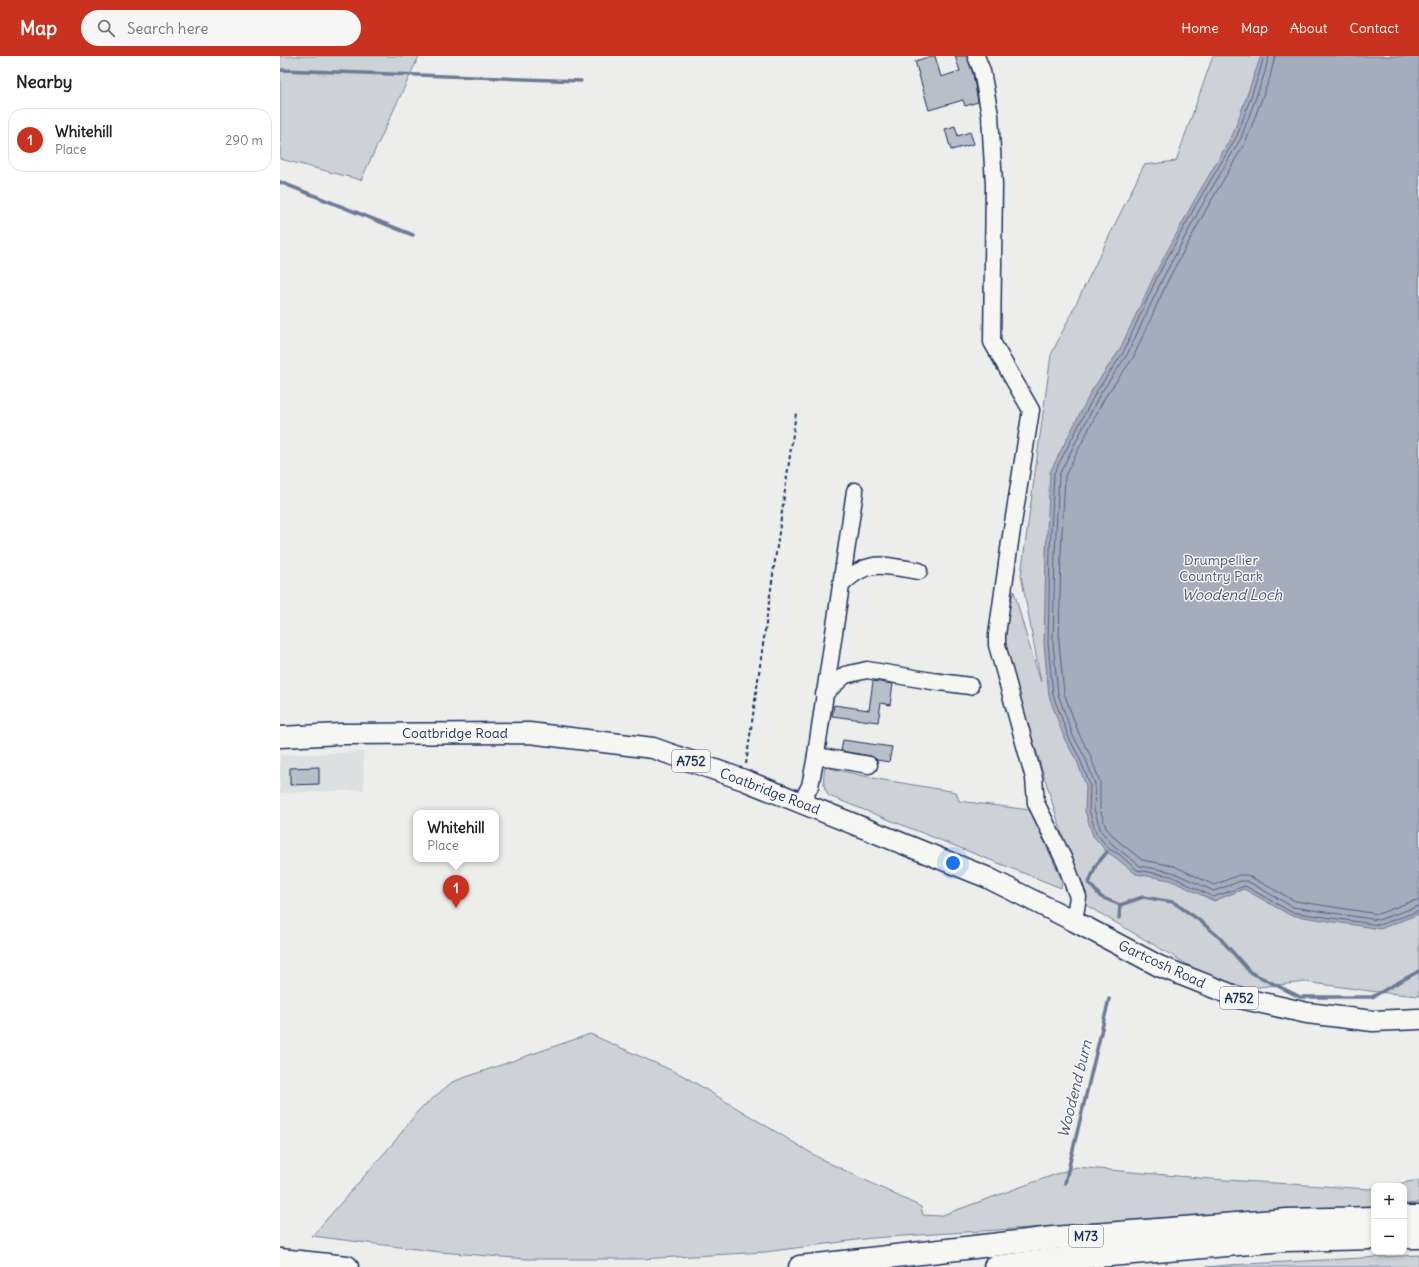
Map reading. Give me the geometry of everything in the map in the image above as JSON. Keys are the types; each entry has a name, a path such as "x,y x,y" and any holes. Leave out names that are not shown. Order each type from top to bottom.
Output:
{"highway":[{"path":"1407,1217 1419,1217"},
{"name":"M73","path":"800,1267 1053,1238 1287,1220 1371,1218"},
{"path":"1407,1237 1419,1237"},
{"name":"M73","path":"995,1267 1051,1260 1286,1240 1371,1238"},
{"path":"280,1260 347,1267"}],"main road":[{"name":"Coatbridge Road","path":"280,736 341,734 529,733 653,748 801,802 986,877 1074,921"},
{"name":"Gartcosh Road","path":"1074,921 1159,966 1240,998 1307,1013 1373,1021 1419,1019"}],"street":[{"path":"976,56 982,71 990,115 994,177 992,342 1031,410 1010,542 997,635 997,645 1034,778 1036,803 1066,862 1078,897 1074,921"},
{"path":"801,802 810,786 816,756 855,491"},
{"path":"841,584 852,574 867,566 877,564 919,571"},
{"path":"824,694 845,675 867,670 970,686"},
{"path":"816,756 869,765"}],"path":[{"path":"744,780 796,413"}],"shaded area":[{"path":"363,752 364,790 280,793 280,755"}],"green space":[{"path":"280,56 419,56 361,180 280,159"},
{"name":"Woodend Loch","path":"1213,56 1419,56 1419,996 1306,982 1231,990 1084,904 1005,651 1004,619 1014,591 1041,682 1021,575 1051,355 1144,165 1176,161"},
{"path":"825,767 878,779 956,792 959,801 1030,810 1062,880 1061,888 829,796 825,789 824,782"},
{"path":"590,1034 682,1075 821,1159 921,1207 923,1215 940,1216 1076,1167 1211,1179 1371,1189 1371,1206 872,1238 765,1252 640,1259 526,1259 440,1252 312,1236 395,1141 418,1111 452,1082"},
{"path":"1419,1180 1419,1203 1407,1204 1407,1183 1402,1183"},
{"path":"1419,1255 1419,1267 1206,1267 1229,1265"}],"water":[{"name":"Woodend Loch","path":"1261,56 1419,56 1419,914 1380,929 1290,915 1244,889 1214,901 1170,880 1136,874 1107,852 1093,836 1085,811 1086,786 1077,761 1065,740 1049,696 1044,644 1046,552 1050,472 1092,390 1119,351 1155,274 1194,201 1233,134"}],"building":[{"path":"935,56 941,77 960,71 955,56 967,56 973,74 978,102 965,106 963,100 929,110 915,61"},
{"path":"955,126 958,136 970,132 974,144 951,150 945,129"},
{"path":"873,681 893,684 890,705 881,703 878,722 832,716 834,705 869,710"},
{"path":"843,740 892,747 889,762 877,760 871,756 841,751"},
{"path":"319,767 319,784 290,785 290,768"}],"waterway":[{"path":"280,70 581,81"},
{"path":"280,182 413,235"},
{"name":"Woodend burn","path":"1107,852 1096,865 1089,883 1101,897 1120,905 1119,918"},
{"path":"1120,905 1143,897 1173,902 1199,920 1220,938 1250,972 1300,997 1372,997 1419,971"},
{"name":"Woodend burn","path":"1065,1183 1109,999"}],"place":[{"name":"Whitehill","path":"456,908"}],"park label":[{"name":"Drumpellier Country Park","path":"1221,568"}]}
